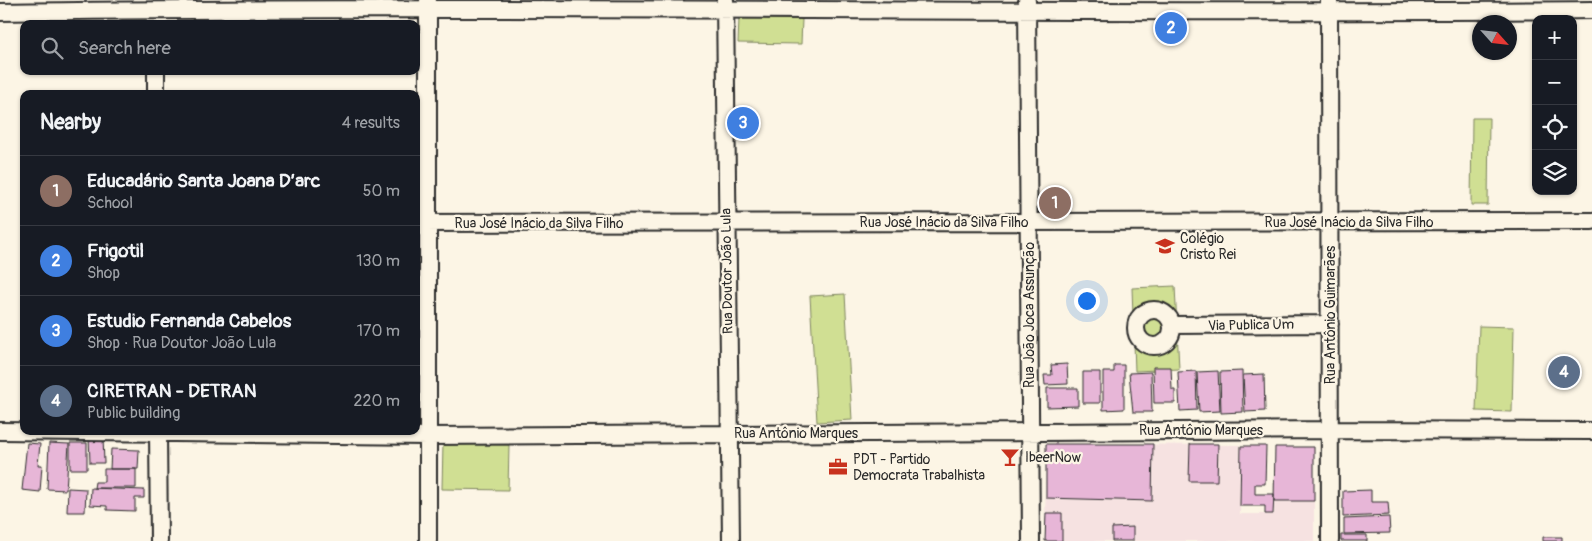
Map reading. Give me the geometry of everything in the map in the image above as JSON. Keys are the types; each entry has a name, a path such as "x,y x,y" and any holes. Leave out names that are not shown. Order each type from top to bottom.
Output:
{"street":[{"path":"0,12 155,11 428,5 725,4 1329,6 1592,10"},
{"name":"Rua Doutor João Lula","path":"725,4 731,541"},
{"path":"428,5 422,223 428,541"},
{"name":"Rua João Joca Assunção","path":"1027,6 1031,541"},
{"name":"Rua Antônio Guimarães","path":"1329,6 1330,541"},
{"path":"156,75 156,90"},
{"name":"Rua José Inácio da Silva Filho","path":"422,223 1592,222"},
{"name":"Via Publica Um","path":"1172,325 1330,324"},
{"name":"Rua Antônio Marques","path":"360,435 1330,430 1592,431"},
{"name":"Rua Antônio Marques","path":"0,431 20,431"},
{"path":"158,435 159,541"}],"shaded area":[{"path":"1046,444 1240,445 1240,514 1274,514 1275,447 1314,447 1314,541 1045,541"}],"green space":[{"path":"739,18 802,19 801,44 738,43"},
{"path":"1472,118 1489,118 1488,205 1471,205"},
{"path":"1175,286 1179,369 1135,371 1132,288"},
{"path":"845,294 852,420 817,422 810,296"},
{"path":"1479,326 1514,327 1512,412 1476,411"},
{"path":"443,444 509,445 508,490 442,489"}],"building":[{"path":"1067,364 1068,384 1045,385 1044,375 1052,375 1051,365"},
{"path":"1114,365 1124,365 1124,409 1103,410 1103,372 1114,372"},
{"path":"1153,367 1171,367 1172,390 1175,390 1175,403 1154,403"},
{"path":"1196,371 1197,410 1180,411 1178,372"},
{"path":"1218,371 1220,411 1199,412 1197,372"},
{"path":"1242,371 1243,412 1221,413 1220,372"},
{"path":"1083,372 1100,372 1100,403 1083,403"},
{"path":"1151,372 1152,412 1133,412 1129,373"},
{"path":"1264,374 1265,411 1245,412 1243,375"},
{"path":"1047,388 1078,388 1078,406 1047,407"},
{"path":"89,437 103,437 104,463 90,463"},
{"path":"27,443 40,444 38,465 42,465 40,492 22,490"},
{"path":"49,443 69,444 66,490 47,489"},
{"path":"70,443 87,443 87,469 70,469"},
{"path":"1046,444 1153,444 1152,501 1046,498"},
{"path":"1190,444 1218,444 1217,481 1189,481"},
{"path":"1241,446 1266,446 1265,484 1255,484 1255,494 1274,494 1273,514 1265,514 1265,506 1240,506"},
{"path":"1275,447 1314,447 1314,501 1274,501"},
{"path":"111,449 139,450 138,469 110,469"},
{"path":"104,469 136,469 136,488 94,488 95,482 104,482"},
{"path":"68,488 86,489 85,512 67,512"},
{"path":"91,488 144,490 144,498 135,498 135,511 107,510 107,506 90,505"},
{"path":"1371,490 1371,502 1388,502 1389,515 1343,517 1343,491"},
{"path":"1046,513 1062,513 1062,541 1045,541"},
{"path":"1389,517 1390,533 1344,534 1344,519"},
{"path":"1133,527 1133,541 1112,541 1112,528"},
{"path":"1341,535 1367,535 1367,541 1341,541"},
{"path":"1543,537 1562,537 1562,541 1543,541"}],"place":[{"name":"Frigotil","path":"1171,28"},
{"name":"Estudio Fernanda Cabelos","path":"743,123"},
{"name":"Educadário Santa Joana D’arc","path":"1055,203"},
{"name":"Colégio Cristo Rei","path":"1165,246"},
{"name":"CIRETRAN - DETRAN","path":"1564,372"},
{"name":"IbeerNow","path":"1010,457"},
{"name":"PDT - Partido Democrata Trabalhista","path":"838,467"}]}
